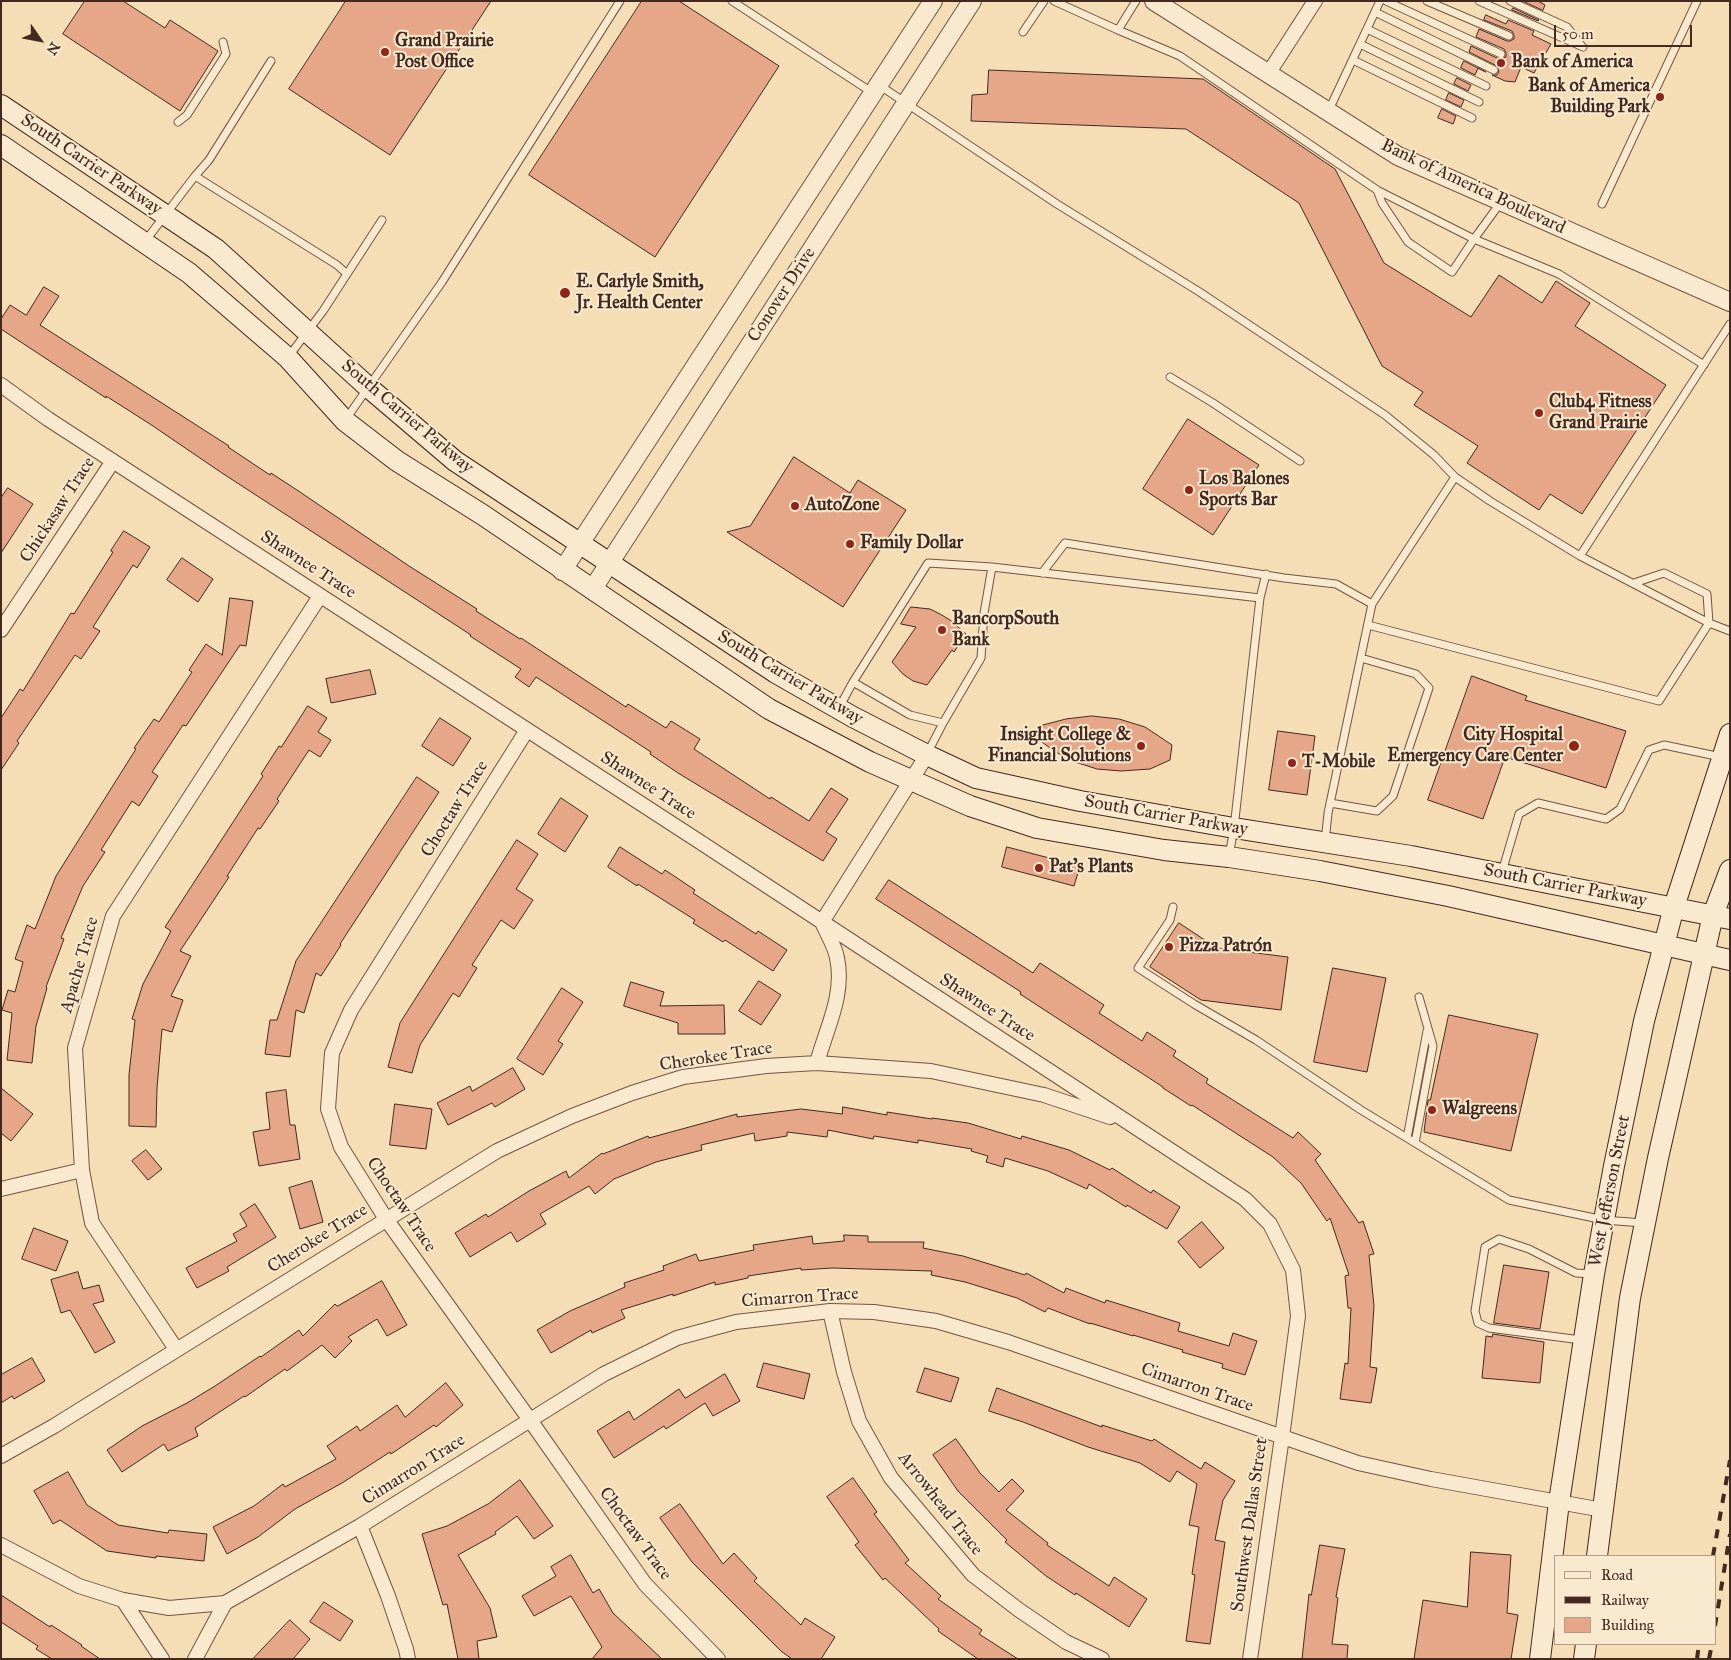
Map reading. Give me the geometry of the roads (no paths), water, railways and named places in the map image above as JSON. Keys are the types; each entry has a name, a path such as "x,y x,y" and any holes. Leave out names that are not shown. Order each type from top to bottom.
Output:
{"main road":[{"name":"South Carrier Parkway","path":"1,104 216,249 368,387 455,461 776,673 927,755 976,778 1080,801 1411,856 1721,917"},
{"name":"South Carrier Parkway","path":"1,145 188,273 288,358 345,421 397,460 483,515 769,709 870,762 970,806 1037,828 1164,850 1229,857 1320,871 1448,896 1730,960"},
{"name":"West Jefferson Street","path":"1540,1659 1559,1502 1594,1274 1644,1021 1674,907 1730,734"},
{"path":"1597,1555 1630,1298 1705,954 1721,917 1730,870"},
{"path":"1584,1659 1586,1645"}],"street":[{"name":"Conover Drive","path":"562,570 933,1"},
{"name":"Conover Drive","path":"592,590 972,1"},
{"name":"Bank of America Boulevard","path":"1154,1 1398,156 1730,302"},
{"path":"1268,74 1315,1"},
{"name":"Shawnee Trace","path":"1,385 48,419 1245,1199 1270,1224"},
{"name":"Chickasaw Trace","path":"1,630 113,461"},
{"name":"Apache Trace","path":"176,1349 92,1223 82,1170 75,1048 113,916 320,596"},
{"name":"Choctaw Trace","path":"528,730 351,1010 332,1053 328,1109 341,1147 386,1219 645,1584 718,1659"},
{"path":"816,1063 832,1020 839,988 837,958 822,922 927,755"},
{"name":"Cherokee Trace","path":"1,1456 54,1426 497,1151 572,1116 632,1093 683,1077 766,1066 816,1063 930,1071 1044,1095 1128,1122"},
{"path":"1,1189 82,1170"},
{"name":"Southwest Dallas Street","path":"1250,1659 1298,1316 1293,1270 1270,1224"},
{"name":"Cimarron Trace","path":"1,1545 79,1586 123,1600 169,1608 225,1603 360,1526 604,1374 676,1338 736,1322 830,1311 874,1312 936,1321 1008,1342 1358,1463 1431,1479 1603,1510"},
{"name":"Arrowhead Trace","path":"830,1311 844,1372 860,1421 891,1478 973,1575 1019,1610 1066,1642 1102,1659"},
{"path":"360,1526 388,1596 408,1659"},
{"path":"123,1600 162,1659"},
{"path":"195,1659 225,1603"}],"lane":[{"path":"345,421 442,282 620,1"},
{"path":"732,1 876,89 906,104 1057,204 1198,291 1385,415 1434,455 1455,476 1490,501 1580,556 1708,623 1730,631"},
{"path":"1023,32 1044,1"},
{"path":"1054,1 1180,56 1377,190 1474,238 1559,274 1704,365"},
{"path":"1118,30 1136,1"},
{"path":"1328,112 1380,1"},
{"path":"1386,1 1501,54"},
{"path":"1427,1 1509,36"},
{"path":"1479,1 1583,47 1567,27 1510,1"},
{"path":"1602,204 1696,1"},
{"path":"1375,12 1494,70"},
{"path":"1367,29 1486,86"},
{"path":"178,122 186,115 226,54 223,42"},
{"path":"1360,44 1479,102"},
{"path":"144,242 209,160 272,60"},
{"path":"1353,60 1472,118"},
{"path":"195,176 337,265 347,274"},
{"path":"1377,190 1382,203 1408,242 1452,272 1501,202"},
{"path":"288,358 323,311 382,220"},
{"path":"1580,556 1730,324"},
{"path":"1170,377 1300,461"},
{"path":"1325,842 1330,804 1372,604 1455,476"},
{"path":"1042,573 1065,543 1336,584 1372,604"},
{"path":"838,708 852,682 928,563 992,567 1260,598"},
{"path":"927,755 943,723 981,658 984,613 992,567"},
{"path":"1368,625 1659,701 1708,623 1707,594 1664,573 1634,583"},
{"path":"1229,857 1234,828 1260,598 1266,574"},
{"path":"1330,804 1378,811 1393,796 1429,688 1416,674 1361,658"},
{"path":"852,682 910,715 943,723"},
{"path":"1501,874 1519,814 1538,803 1606,819 1620,810 1649,750 1664,745 1722,757"},
{"path":"1173,907 1170,920 1138,968 1194,1004 1256,1040 1361,1110 1509,1200 1604,1220 1645,1224"},
{"path":"1415,1143 1433,1046 1419,997"},
{"path":"1406,1138 1428,1028"},
{"path":"1584,1341 1489,1328 1478,1323 1475,1312 1486,1247 1499,1239 1529,1249 1576,1273 1594,1274"}],"railway":[{"path":"1713,1555 1730,1460"},
{"path":"1716,1620 1730,1534"},
{"path":"1697,1659 1699,1645"},
{"path":"1709,1659 1712,1645"}],"place":[{"name":"Grand Prairie Post Office","path":"385,52"},
{"name":"Bank of America","path":"1501,63"},
{"name":"Bank of America Building Park","path":"1660,97"},
{"name":"E. Carlyle Smith, Jr. Health Center","path":"565,293"},
{"name":"Club4 Fitness Grand Prairie","path":"1539,413"},
{"name":"Los Balones Sports Bar","path":"1189,490"},
{"name":"AutoZone","path":"795,506"},
{"name":"Family Dollar","path":"850,544"},
{"name":"BancorpSouth Bank","path":"942,630"},
{"name":"Insight College & Financial Solutions","path":"1141,746"},
{"name":"City Hospital Emergency Care Center","path":"1574,746"},
{"name":"T-Mobile","path":"1292,763"},
{"name":"Pat's Plants","path":"1039,868"},
{"name":"Pizza Patrón","path":"1169,947"},
{"name":"Walgreens","path":"1432,1110"}]}
